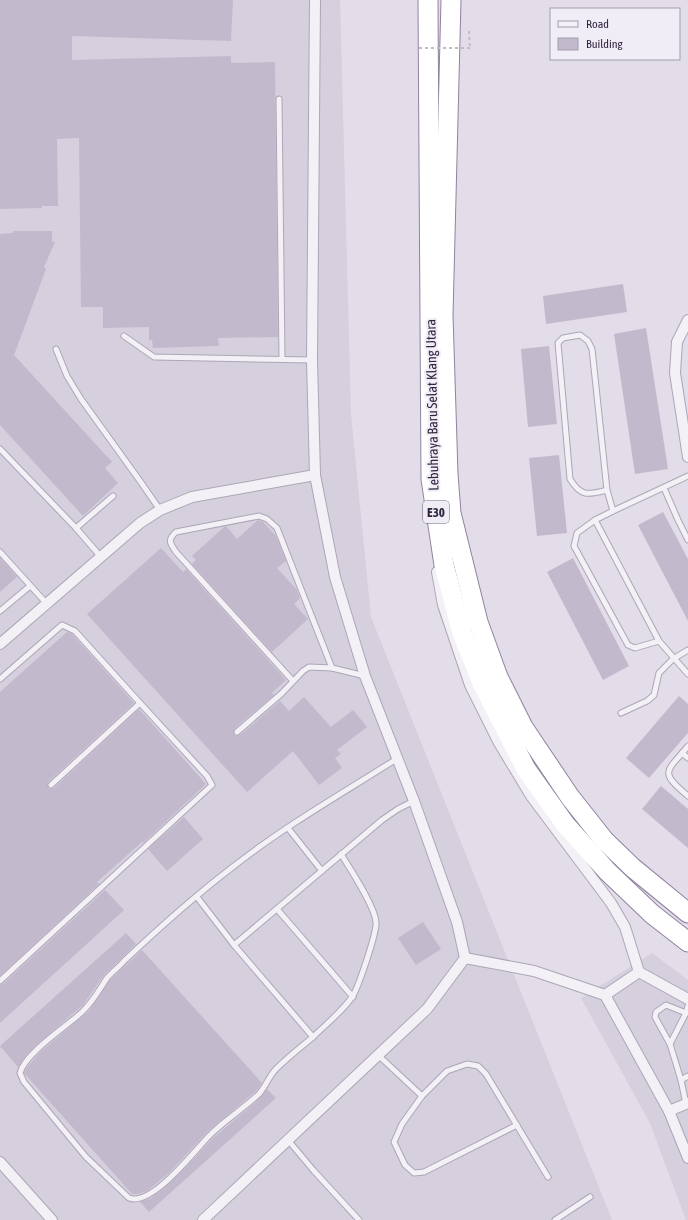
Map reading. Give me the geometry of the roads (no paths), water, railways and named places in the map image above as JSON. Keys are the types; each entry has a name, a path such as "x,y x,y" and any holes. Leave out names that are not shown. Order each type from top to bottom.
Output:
{"highway":[{"name":"Lebuhraya Baru Selat Klang Utara","path":"428,0 431,479 444,565 462,633 482,683 526,769 565,824 607,872 652,914 688,942"},
{"name":"Lebuhraya Baru Selat Klang Utara","path":"451,0 443,315 448,474 451,513 478,622 498,677 523,727 570,797 604,840 633,868 688,913"}],"street":[{"path":"202,1220 427,1009 465,958 457,922 398,758 365,676 335,577 314,475 312,360 316,0"},
{"path":"688,320 677,342 675,373 688,457"},
{"path":"0,644 140,523 160,510 192,497 314,475"},
{"path":"431,479 430,512 434,551 443,605 470,685 498,743 531,796 611,903 625,927 638,972 688,999"},
{"path":"465,958 534,971 605,995 669,1111 688,1158"},
{"path":"605,995 638,972"},
{"path":"669,1111 687,1103"},
{"path":"0,1162 52,1220"}],"lane":[{"path":"279,99 282,359"},
{"path":"607,490 589,494 576,490 570,479 558,343 563,338 580,335 588,341 592,349 607,490 614,510"},
{"path":"124,336 154,357 312,360"},
{"path":"56,349 67,376 81,399 136,474 160,510"},
{"path":"0,449 76,528 101,557"},
{"path":"659,641 635,648 628,645 574,546 577,533 595,520 688,476"},
{"path":"664,488 688,540"},
{"path":"76,528 113,496"},
{"path":"293,681 176,552 170,542 171,537 176,532 259,516 267,519 277,528 332,668"},
{"path":"595,520 659,641 673,659 688,674"},
{"path":"0,552 47,604"},
{"path":"0,611 30,586"},
{"path":"0,679 62,625 75,630 207,776 212,785 0,981"},
{"path":"621,713 647,701 654,695 659,672 673,659 688,650"},
{"path":"237,732 281,694 303,671 310,667 332,668 365,676"},
{"path":"51,785 140,703"},
{"path":"688,746 670,766 668,775 673,784 688,796"},
{"path":"682,753 688,758"},
{"path":"341,854 373,911 376,922 374,937 353,997 313,1037 276,1070 259,1094 210,1136 173,1176 139,1200 129,1198 86,1157 36,1098 20,1073 24,1064 33,1054 91,1004 108,977 234,866 288,828 398,758"},
{"path":"234,945 382,820 398,809 414,801"},
{"path":"288,828 322,871"},
{"path":"197,897 234,945 313,1037"},
{"path":"277,909 353,997"},
{"path":"686,1014 666,1005 655,1014 655,1017 670,1044 682,1080 687,1103"},
{"path":"670,1044 686,1014 688,1006"},
{"path":"378,1055 422,1096"},
{"path":"517,1125 424,1172 414,1173 405,1165 394,1142 402,1124 422,1096 447,1071 467,1064 478,1066 486,1074 517,1125 548,1177"},
{"path":"682,1080 688,1076"},
{"path":"288,1140 359,1220"},
{"path":"555,1220 590,1197"}]}
